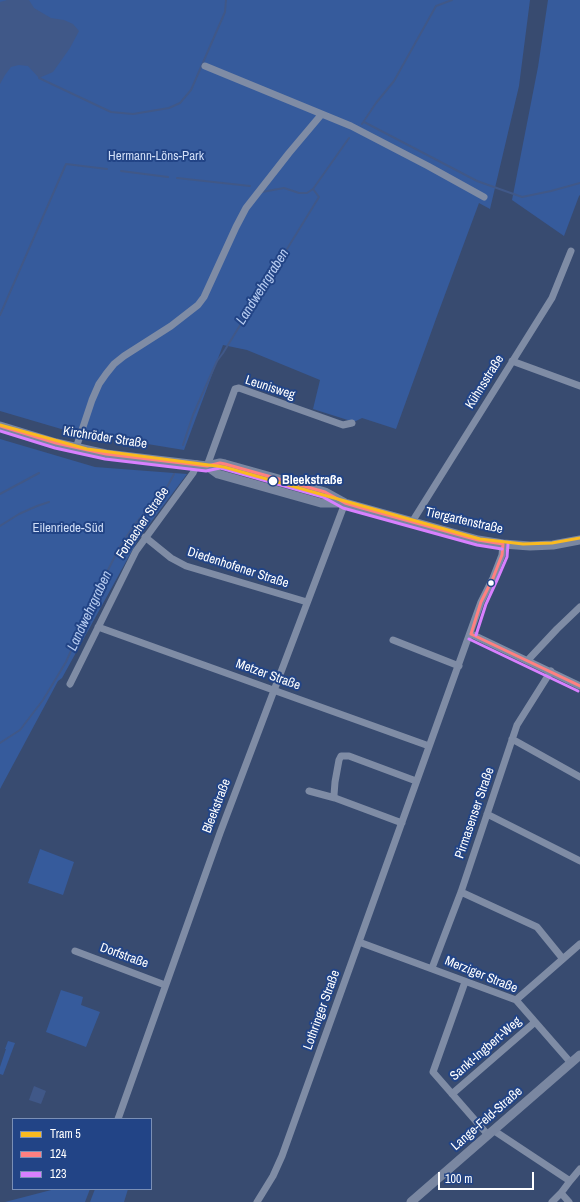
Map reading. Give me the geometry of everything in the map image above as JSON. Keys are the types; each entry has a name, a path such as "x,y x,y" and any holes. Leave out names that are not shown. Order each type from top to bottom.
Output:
{"main road":[{"name":"Kirchröder Straße","path":"0,426 76,448 106,454 207,466"},
{"name":"Tiergartenstraße","path":"207,466 218,474 325,504 345,503 478,540 530,546 580,540"},
{"name":"Lange-Feld-Straße","path":"411,1202 580,1055"}],"street":[{"path":"205,66 321,115 351,126 484,197"},
{"path":"76,448 92,400 99,384 106,374 114,364 124,356 171,326 198,304 204,297 246,208 321,115"},
{"name":"Kühnsstraße","path":"412,522 552,298 571,251"},
{"path":"512,360 580,386"},
{"name":"Leunisweg","path":"207,466 235,390 239,388 343,425 352,423"},
{"name":"Forbacher Straße","path":"70,684 136,551 193,473 197,464"},
{"name":"Bleekstraße","path":"118,1118 223,825 345,503"},
{"name":"Diedenhofener Straße","path":"145,537 171,558 186,566 307,602"},
{"name":"Lothringer Straße","path":"257,1202 273,1176 282,1156 360,942 416,781 482,602 502,555 503,544"},
{"path":"527,661 556,629 580,607"},
{"name":"Metzer Straße","path":"98,627 429,746"},
{"path":"471,634 580,686"},
{"path":"393,640 459,666"},
{"name":"Pirmasenser Straße","path":"432,968 460,892 517,725 551,672"},
{"path":"512,739 580,777"},
{"path":"335,798 335,782 341,756 348,756 416,781"},
{"path":"310,791 335,798 402,823"},
{"path":"487,814 580,861"},
{"path":"460,892 537,927 563,959"},
{"name":"Merziger Straße","path":"360,942 516,1000 571,1063"},
{"path":"516,1000 580,944"},
{"name":"Dorfstraße","path":"75,951 165,985"},
{"name":"Sankt-Ingbert-Weg","path":"465,982 433,1072 490,1133 570,1181"},
{"name":"Sankt-Ingbert-Weg","path":"452,1094 535,1022"},
{"path":"552,1202 580,1169"},
{"path":"561,1193 570,1202"}],"green space":[{"name":"Hermann-Löns-Park","path":"0,0 530,0 519,86 490,209 479,203 396,429 362,418 354,422 313,409 320,380 247,350 223,345 184,450 68,431 0,411"},
{"path":"548,0 580,0 580,195 564,236 512,200 538,67"},
{"name":"Eilenriede-Süd","path":"0,439 95,467 187,474 139,538 62,678 58,681 0,789"},
{"path":"40,849 74,862 63,895 28,883"},
{"path":"61,990 83,997 81,1005 100,1012 86,1047 46,1032"},
{"path":"8,1041 15,1043 3,1075 0,1074 0,1067"},
{"path":"51,1190 90,1190 85,1202 5,1202"},
{"path":"95,1190 128,1190 124,1202 90,1202"}],"shaded area":[{"path":"7,0 29,0 34,8 51,18 64,20 73,24 79,31 70,48 53,72 39,78 28,66 19,65 11,67 0,84 0,2"},
{"path":"34,1086 46,1091 41,1104 29,1100"}],"waterway":[{"path":"39,78 111,112 133,114 169,108 180,103 191,90 225,12 226,0"},
{"name":"Landwehrgraben","path":"362,124 376,103 394,81 436,6 452,0"},
{"path":"364,122 477,181 522,197 580,183"},
{"name":"Landwehrgraben","path":"183,445 193,415 217,361 319,197 313,189 349,138"},
{"path":"0,315 66,164 107,169"},
{"path":"121,171 168,177"},
{"path":"177,178 250,186"},
{"path":"262,192 284,188 299,193 307,193 313,189"},
{"path":"0,494 39,473"},
{"name":"Landwehrgraben","path":"0,743 20,730 43,700 66,662 119,548 135,524 166,489 174,474"},
{"path":"0,526 19,514 49,502"}],"tram line":[{"name":"5","path":"0,425 87,449 224,467 480,539 523,544 552,543 580,538"}],"transit line":[{"name":"124","path":"0,426 56,443 106,454 207,466 220,463 225,464 325,492 345,503 362,508 478,540 503,544"},
{"name":"123","path":"0,431 55,448 105,459 206,471 220,468 323,497 343,508 477,545 502,549"},
{"name":"124","path":"471,634 481,602 502,555 503,544"},
{"name":"123","path":"476,635 486,604 507,557 508,544"},
{"name":"124","path":"471,634 580,686"},
{"name":"123","path":"469,639 578,691"}],"place":[{"name":"Bleekstraße","path":"273,481"}]}
